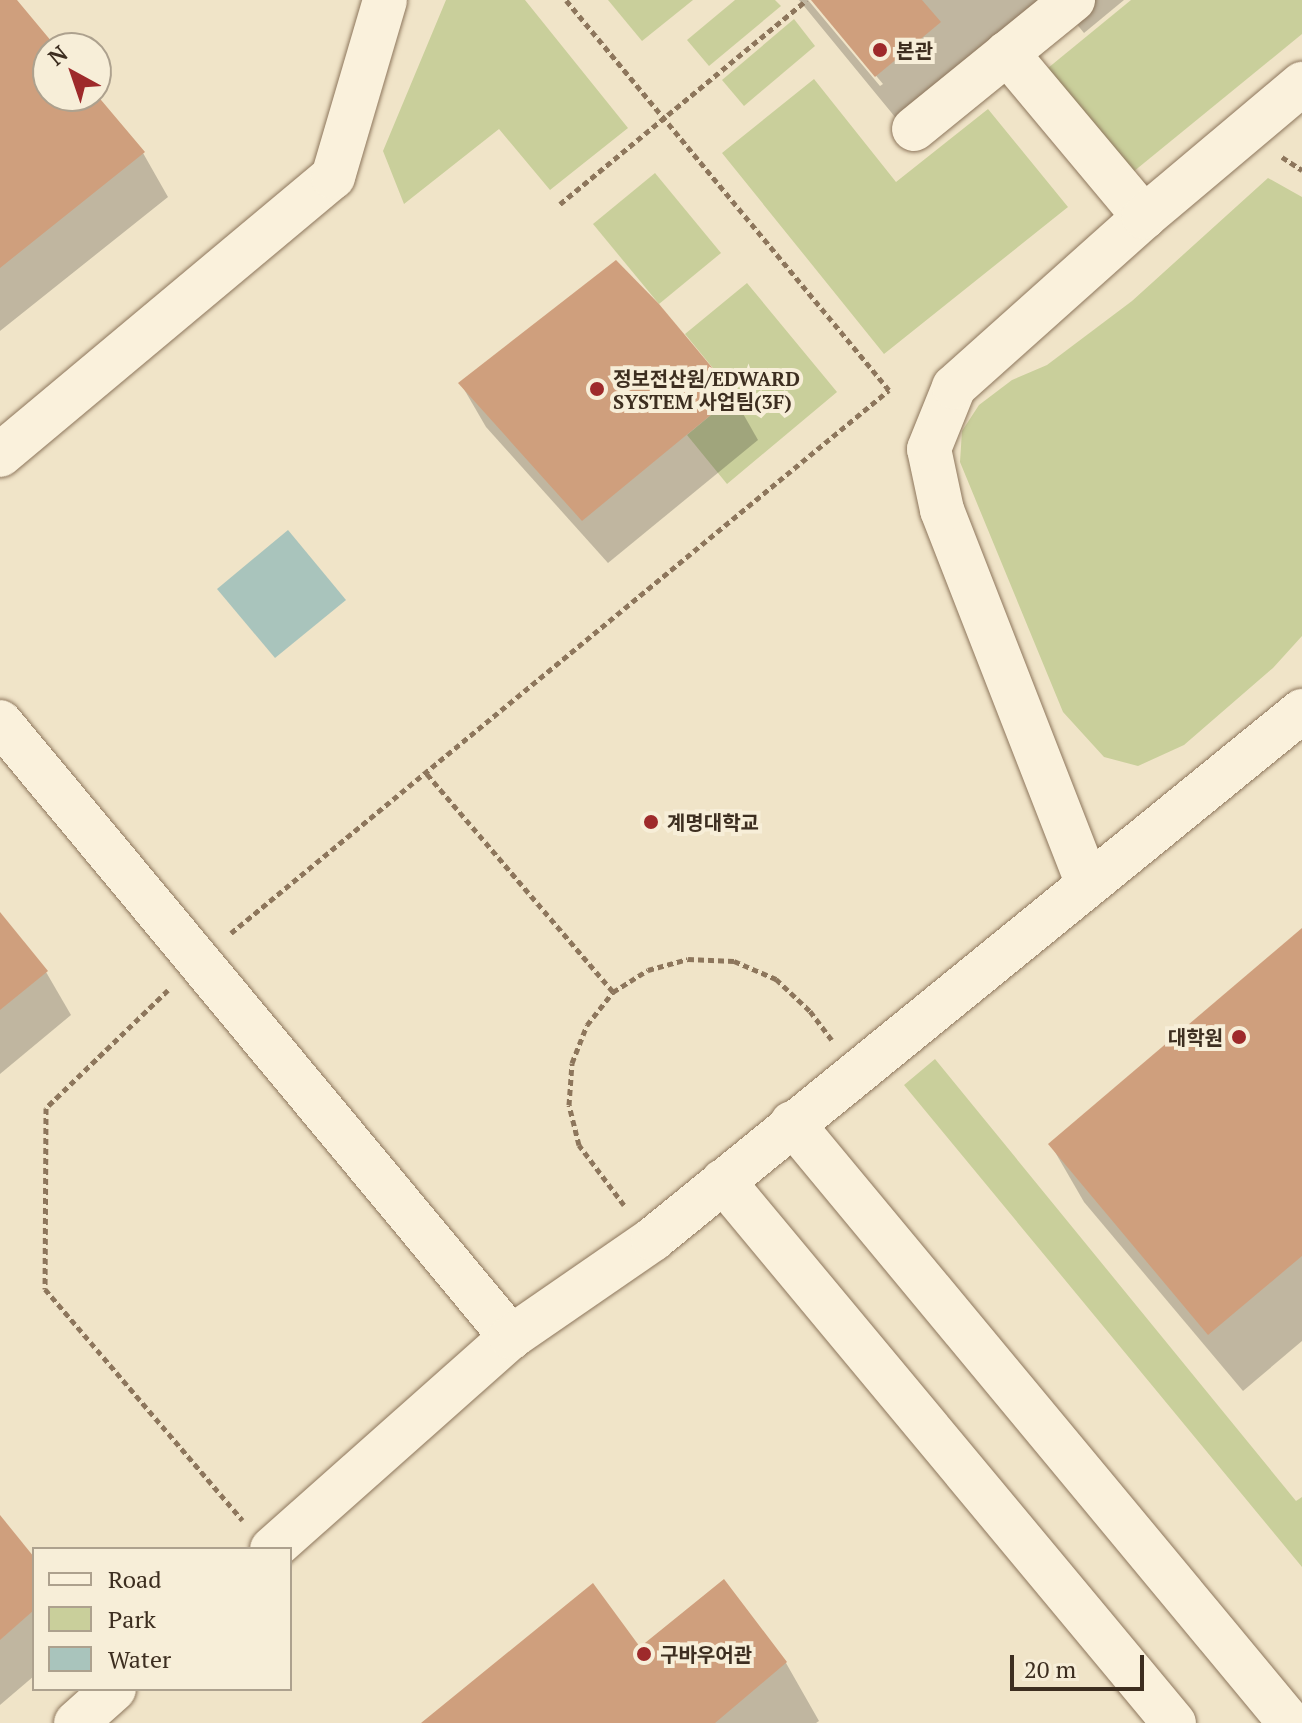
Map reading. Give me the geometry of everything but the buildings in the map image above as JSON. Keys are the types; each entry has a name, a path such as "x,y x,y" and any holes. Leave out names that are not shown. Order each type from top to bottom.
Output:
{"lane":[{"path":"0,455 333,177 385,0"},
{"path":"914,129 1073,0"},
{"path":"1007,53 1144,217"},
{"path":"1087,882 942,510 929,449 954,387 1144,217 1302,84"},
{"path":"258,1535 511,1337 653,1239 1087,882 1302,711"},
{"path":"0,722 511,1337"},
{"path":"792,1123 1290,1723"},
{"path":"723,1181 1174,1723"},
{"path":"76,1723 112,1691"}],"path":[{"path":"258,1535 45,1289 46,1108 196,961 889,390 566,0"},
{"path":"560,204 807,0"},
{"path":"427,773 613,992"},
{"path":"653,1239 579,1145 569,1105 572,1063 587,1025 613,992 648,970 688,959 734,961 776,979 810,1011 857,1073"}],"green space":[{"path":"446,0 525,0 628,128 550,190 499,129 404,204 383,151"},
{"path":"608,0 693,0 642,41"},
{"path":"735,0 775,0 781,6 709,66 687,40"},
{"path":"1131,0 1302,0 1302,34 1133,172 1048,68"},
{"path":"794,19 815,46 744,106 722,80"},
{"path":"814,79 896,182 988,109 1068,207 884,354 722,153"},
{"path":"655,173 721,253 659,304 593,224"},
{"path":"1268,178 1302,197 1302,636 1273,668 1184,745 1138,766 1104,757 1063,712 960,462 962,431 979,405 1012,380 1047,365 1132,301"},
{"path":"747,283 837,392 727,484 687,435 735,395 685,334"},
{"path":"935,1059 1296,1501 1302,1497 1302,1567 904,1085"}],"water":[{"path":"288,530 346,600 275,658 217,589"}],"place":[{"name":"본관","path":"880,50"},
{"name":"정보전산원/EDWARD SYSTEM 사업팀(3F)","path":"597,389"},
{"name":"계명대학교","path":"651,822"},
{"name":"대학원","path":"1239,1037"},
{"name":"구바우어관","path":"644,1654"}]}
